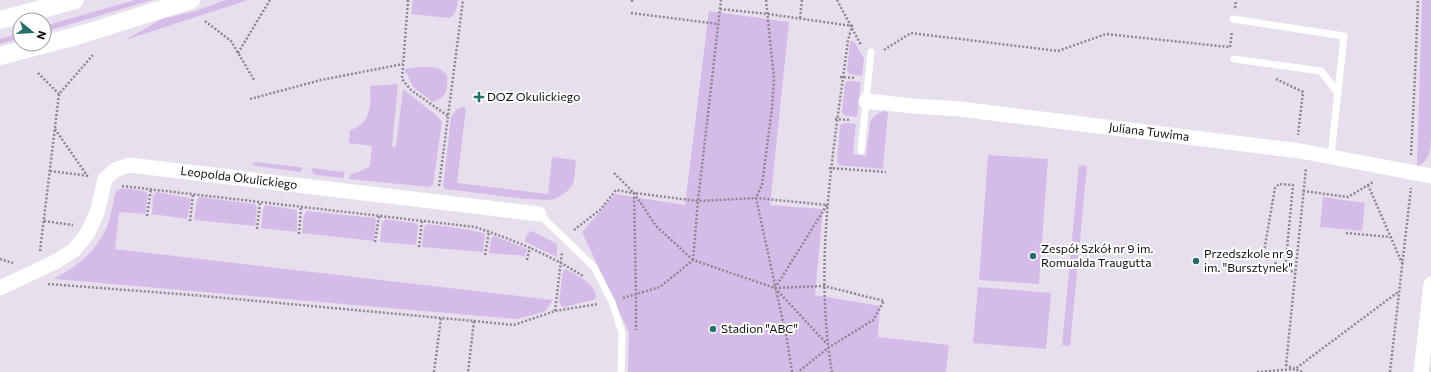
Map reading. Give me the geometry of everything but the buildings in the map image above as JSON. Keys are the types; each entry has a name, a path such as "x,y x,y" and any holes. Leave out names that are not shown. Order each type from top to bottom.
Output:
{"street":[{"path":"0,20 75,0"},
{"path":"0,56 80,34 191,0"},
{"name":"Juliana Tuwima","path":"866,101 960,109 1296,150 1331,156 1371,166 1431,176"},
{"name":"Leopolda Okulickiego","path":"105,179 115,170 129,165 539,214"},
{"path":"0,288 55,262 74,250 87,234 97,213 105,179"},
{"path":"1421,372 1431,284"}],"lane":[{"path":"1233,19 1344,36 1331,156"},
{"path":"860,151 871,52"},
{"path":"1234,60 1321,71 1338,93"},
{"path":"539,214 594,267 612,302 622,332 621,372"}],"path":[{"path":"238,53 270,0"},
{"path":"408,0 402,79 411,90 448,116"},
{"path":"439,185 463,0"},
{"path":"41,283 192,294 514,325 555,312 612,302 636,293 660,287 693,260 698,201 721,0"},
{"path":"766,0 774,78 772,108 762,185 756,198 787,340 792,372"},
{"path":"800,18 802,0"},
{"path":"837,0 862,47 871,52 882,51 911,33 1058,51 1106,34 1230,47"},
{"path":"1390,372 1412,182 1410,172 1418,0"},
{"path":"720,9 800,18 852,26"},
{"path":"631,13 718,24"},
{"path":"204,20 231,41 254,80"},
{"path":"832,372 827,344 824,286 827,205 848,40 852,26"},
{"path":"40,258 59,94 93,55"},
{"path":"250,100 320,80 403,64"},
{"path":"38,73 59,94"},
{"path":"837,119 864,122"},
{"path":"55,128 88,176 87,184"},
{"path":"1296,150 1306,160 1286,365 1302,372"},
{"path":"831,168 886,172"},
{"path":"50,171 105,179 116,188 120,186 151,189 476,227 530,247 561,262 584,277"},
{"path":"614,173 634,193 656,226 693,260 775,288 824,286 884,301 873,320 828,348 798,372"},
{"path":"1285,270 1293,185 1279,184 1275,188 1263,257 1276,258 1275,270 1295,272"},
{"path":"1303,191 1348,197 1368,185 1402,264"},
{"path":"147,216 151,189"},
{"path":"634,193 698,201 756,198 827,205"},
{"path":"634,193 636,333"},
{"path":"190,221 193,194"},
{"path":"257,229 260,202"},
{"path":"775,288 827,205"},
{"path":"299,234 301,207"},
{"path":"375,242 379,216"},
{"path":"72,230 78,219"},
{"path":"44,221 74,226"},
{"path":"419,248 422,221"},
{"path":"486,255 489,232"},
{"path":"1346,233 1390,236"},
{"path":"527,260 530,247"},
{"path":"0,259 18,265"},
{"path":"775,288 827,344"},
{"path":"1257,372 1295,369 1399,292"},
{"path":"434,372 441,318"},
{"path":"468,372 474,321"}],"shaded area":[{"path":"135,0 152,0 52,30 52,24"},
{"path":"226,0 248,0 125,40 162,19 192,12"},
{"path":"413,0 458,0 456,10 449,18 411,14"},
{"path":"1422,0 1431,0 1431,138 1430,151 1427,158 1417,166"},
{"path":"709,11 789,22 770,205 823,209 815,295 880,306 878,337 949,345 946,372 628,372 629,333 582,232 615,194 685,205"},
{"path":"12,35 12,40 0,44 0,39"},
{"path":"852,41 855,43 864,59 862,76 850,74 847,71 850,42"},
{"path":"432,67 444,72 447,75 446,92 438,100 433,102 413,87 405,72 405,69"},
{"path":"848,81 861,82 857,117 845,116 842,113 845,83"},
{"path":"398,84 392,147 396,147 403,89 436,115 442,122 433,185 428,187 349,179 351,174 359,172 370,166 372,146 349,143 350,130 363,123 369,112 370,86"},
{"path":"462,107 466,108 457,183 548,194 552,157 576,160 572,186 557,198 550,200 526,199 445,189 443,187 451,117 456,110"},
{"path":"884,111 888,112 883,169 839,165 837,162 840,125 844,123 856,124 853,154 866,156 870,122 876,115"},
{"path":"988,155 1048,159 1039,284 979,280"},
{"path":"256,162 303,168 300,172 251,165"},
{"path":"1079,165 1087,166 1070,346 1062,345"},
{"path":"311,168 344,172 344,178 315,175"},
{"path":"122,188 144,191 148,195 145,214 119,213 115,249 553,300 544,312 517,319 55,279 81,262 101,239 109,221 116,191"},
{"path":"157,192 189,198 191,200 187,219 152,214 153,196"},
{"path":"199,197 255,204 257,207 255,226 194,220 197,200"},
{"path":"1323,197 1365,203 1362,231 1320,227"},
{"path":"265,205 297,210 297,232 261,228 263,209"},
{"path":"307,211 375,218 374,241 302,233 304,214"},
{"path":"385,219 415,223 418,226 416,245 380,242 382,223"},
{"path":"427,224 484,233 483,252 422,247 424,227"},
{"path":"532,231 557,244 557,257 524,241 528,233"},
{"path":"494,236 527,249 525,256 489,253 491,239"},
{"path":"566,269 585,280 593,288 596,298 564,307 561,306 559,301 563,271"},
{"path":"978,287 1051,293 1046,349 973,343"}],"place":[{"name":"DOZ Okulickiego","path":"479,97"},
{"name":"Zespół Szkół nr 9 im. Romualda Traugutta","path":"1033,256"},
{"name":"Przedszkole nr 9 im. \"Bursztynek\"","path":"1196,261"},
{"name":"Stadion \"ABC\"","path":"713,329"}]}
